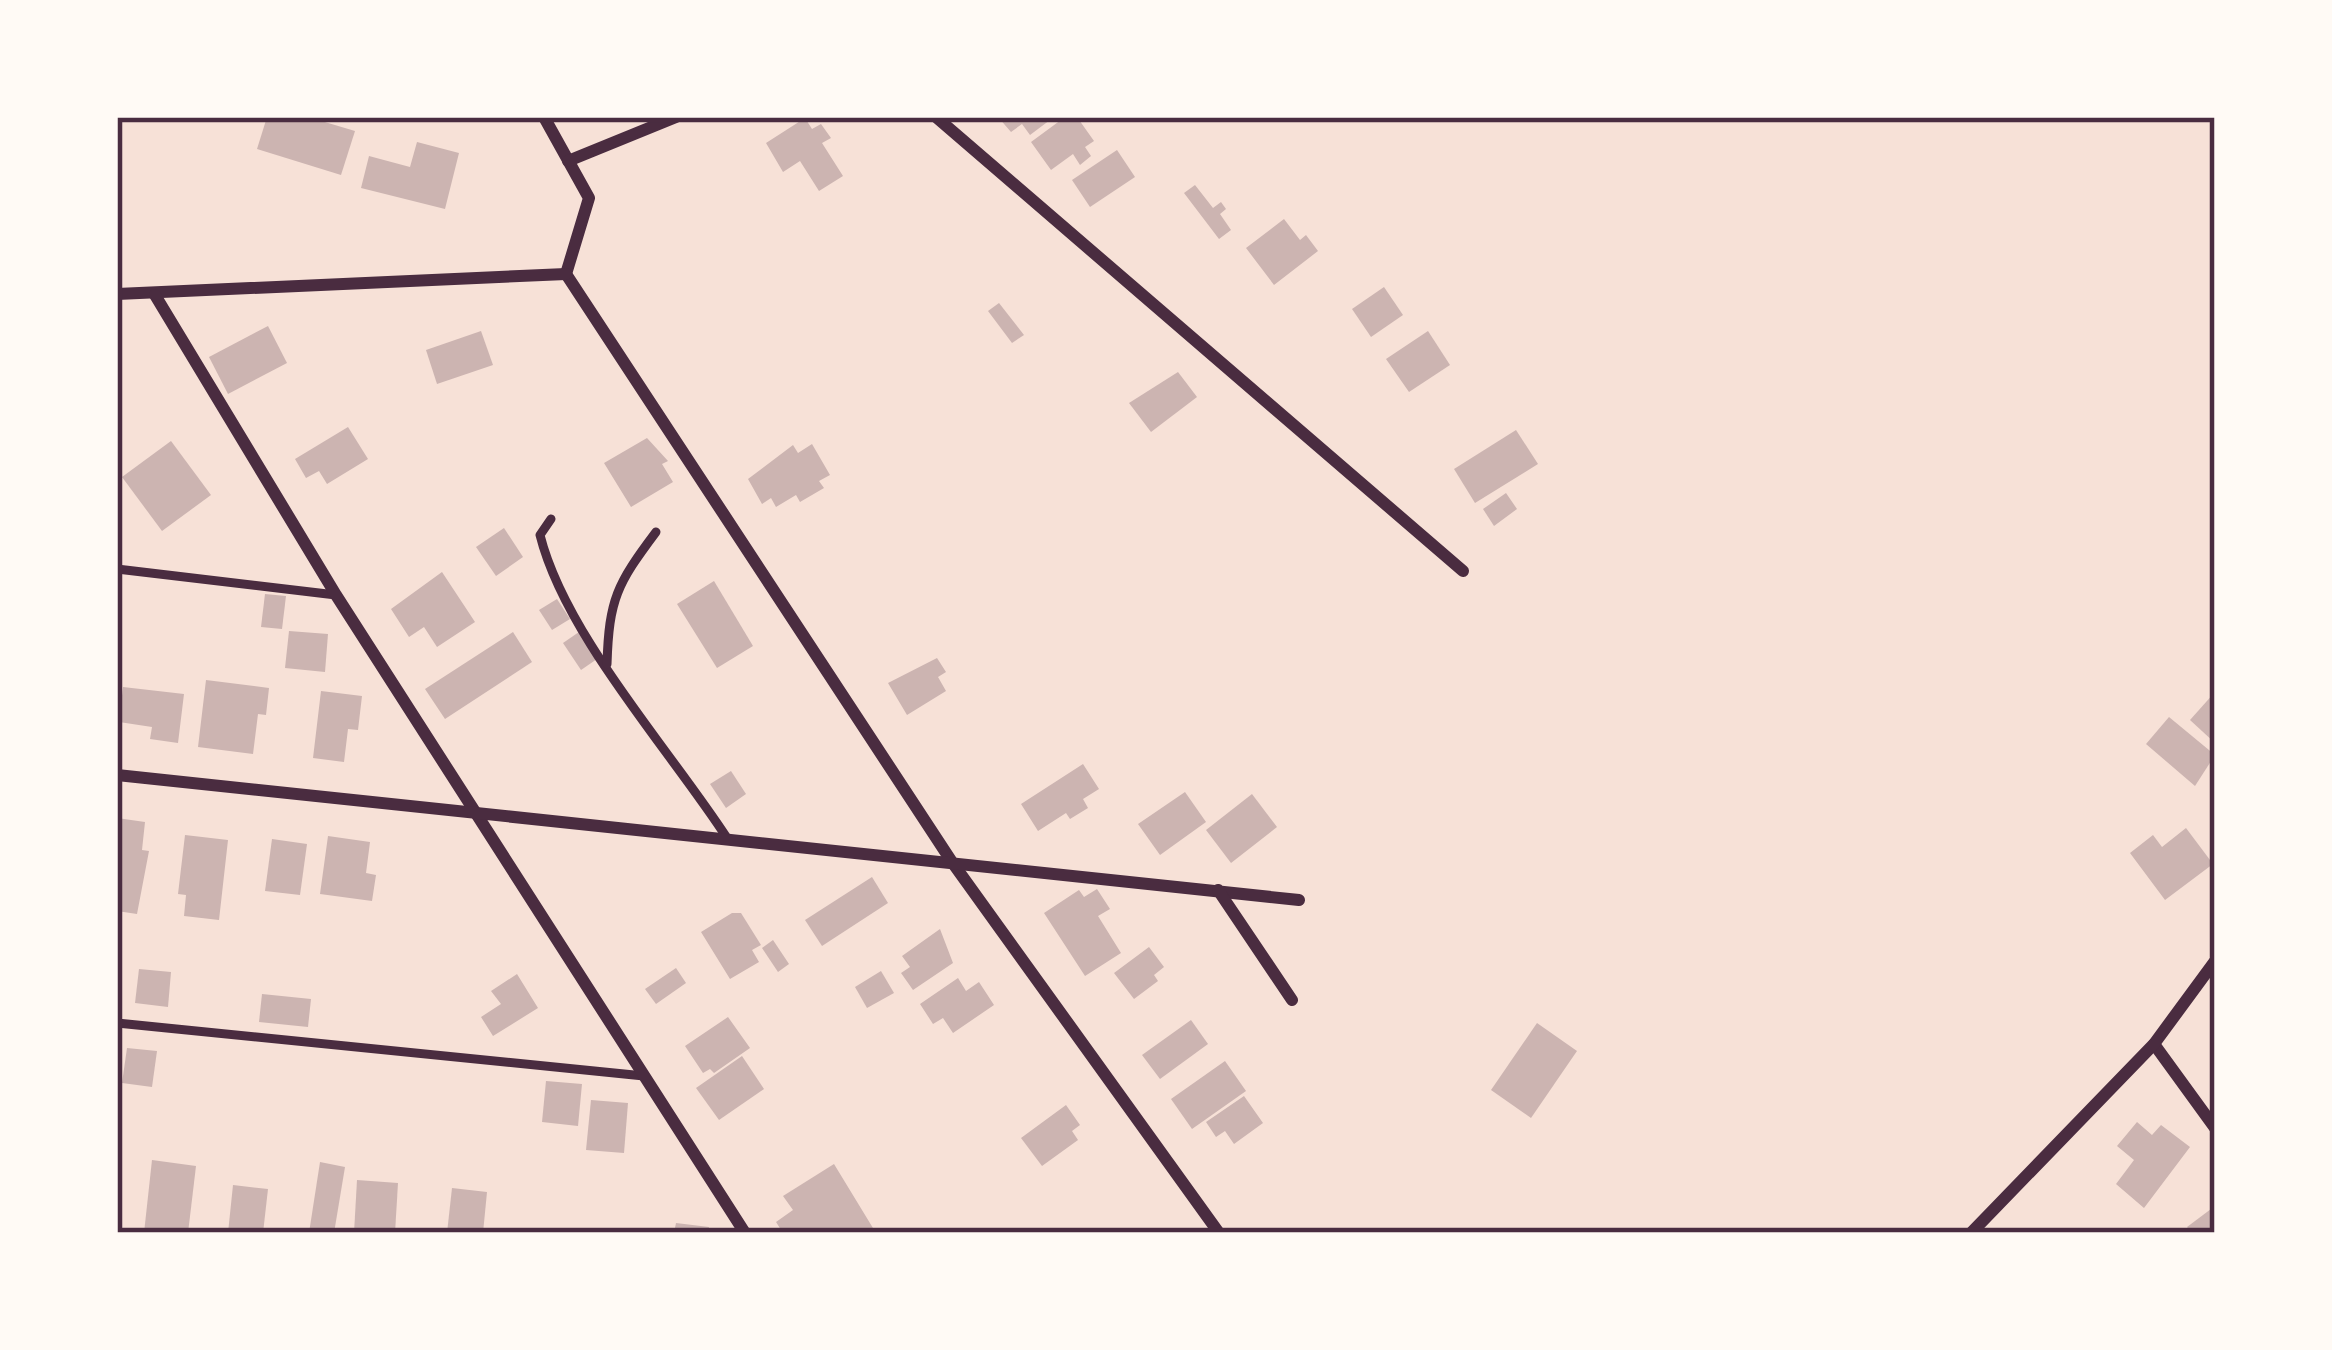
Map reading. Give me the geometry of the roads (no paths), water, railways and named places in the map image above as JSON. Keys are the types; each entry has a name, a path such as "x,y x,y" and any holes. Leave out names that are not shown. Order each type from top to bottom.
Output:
{"street":[{"path":"544,117 590,198 566,274"},
{"path":"568,161 676,117"},
{"path":"936,117 1462,571"},
{"path":"117,294 566,274"},
{"path":"566,274 952,862 1220,1233"},
{"path":"155,295 336,595 745,1233"},
{"path":"117,775 1299,900"},
{"path":"1217,890 1292,1000"},
{"path":"1971,1233 2154,1044 2215,962"},
{"path":"2154,1044 2215,1128"}],"lane":[{"path":"551,518 541,535 549,569 607,670 727,838"},
{"path":"607,670 608,608 617,584 656,532"},
{"path":"117,569 336,595"},
{"path":"117,1023 649,1077"}]}
